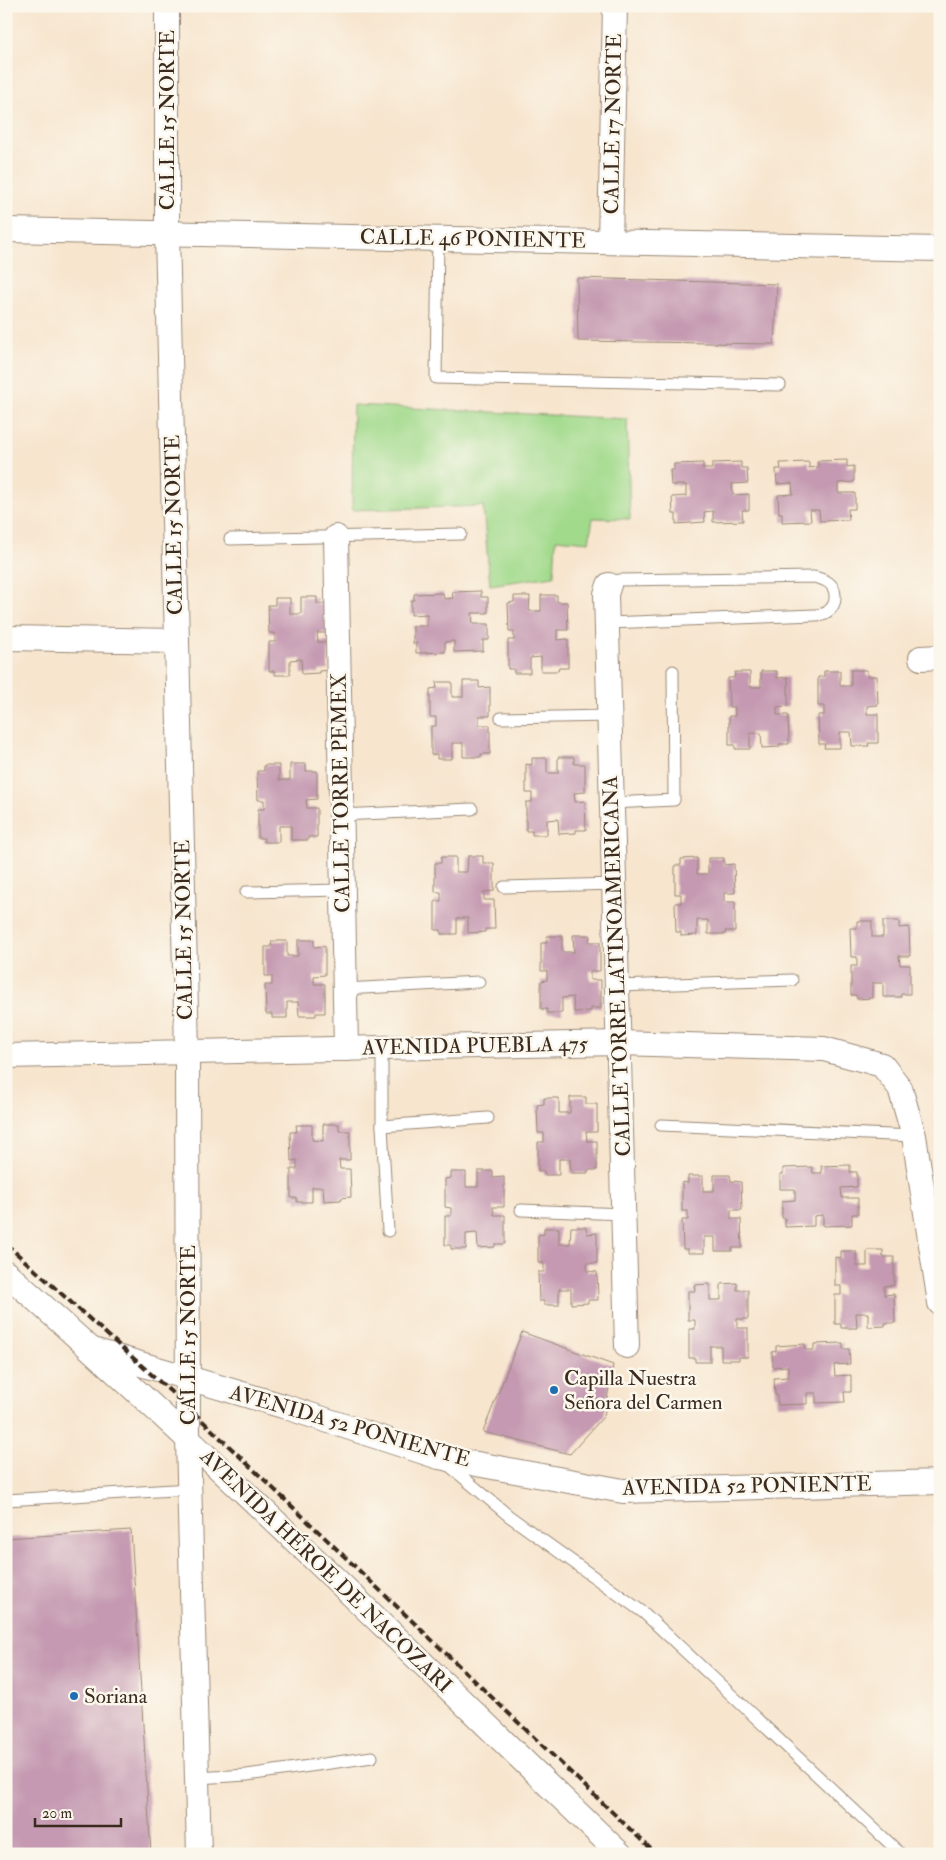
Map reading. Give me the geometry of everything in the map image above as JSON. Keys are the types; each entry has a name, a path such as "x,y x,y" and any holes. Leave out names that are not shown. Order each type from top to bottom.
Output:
{"street":[{"name":"CALLE 15 NORTE","path":"167,6 167,233 187,1052 188,1439 199,1854"},
{"name":"CALLE 17 NORTE","path":"610,242 615,6"},
{"name":"CALLE 46 PONIENTE","path":"6,230 940,249"},
{"name":"CALLE TORRE PEMEX","path":"336,537 346,1048"},
{"name":"CALLE TORRE LATINOAMERICANA","path":"609,585 606,594 627,1346"},
{"path":"6,638 177,641"},
{"name":"AVENIDA PUEBLA 475","path":"6,1056 619,1043 824,1049 882,1066 900,1088 914,1136"},
{"path":"914,1136 940,1304"},
{"name":"AVENIDA HÉROE DE NACOZARI","path":"6,1273 93,1350 188,1439 620,1854"},
{"name":"AVENIDA 52 PONIENTE","path":"93,1350 283,1406 439,1457 623,1491 940,1482"}],"lane":[{"path":"438,239 436,378 780,385"},
{"path":"230,539 461,534"},
{"path":"608,623 815,616 826,613 834,605 836,596 827,581 814,577 619,580 609,585"},
{"path":"612,803 674,800 673,671"},
{"path":"501,718 610,716"},
{"path":"341,815 472,809"},
{"path":"504,887 615,884"},
{"path":"246,892 342,890"},
{"path":"618,986 792,980"},
{"path":"344,989 479,982"},
{"path":"382,1048 382,1126 388,1231"},
{"path":"382,1126 488,1118"},
{"path":"661,1125 914,1136"},
{"path":"521,1210 624,1214"},
{"path":"439,1457 509,1516 644,1613 901,1854"},
{"path":"6,1500 190,1489"},
{"path":"197,1778 247,1775 372,1757"}],"green space":[{"path":"353,405 627,419 630,519 593,518 589,542 556,539 554,576 490,585 483,506 352,510"}],"building":[{"path":"577,278 777,284 774,344 578,341"},
{"path":"847,460 847,467 854,466 854,482 838,483 838,493 855,493 855,509 848,509 849,520 820,521 819,510 810,510 811,521 782,522 782,513 779,513 778,495 793,494 792,483 777,484 776,469 781,469 780,463 809,462 809,468 818,467 818,461"},
{"path":"741,462 741,468 747,468 748,483 732,484 733,495 749,494 749,510 742,510 743,521 713,522 713,511 704,512 705,522 676,524 676,514 673,514 672,497 686,496 686,485 671,485 670,470 674,470 674,464 703,463 703,469 712,469 712,463"},
{"path":"481,591 481,597 488,597 488,613 472,613 473,624 489,624 489,640 483,640 483,651 454,652 454,641 445,642 445,652 416,653 416,643 413,644 413,626 427,626 427,614 411,615 411,600 414,600 414,594 443,593 444,599 453,598 452,592"},
{"path":"541,595 557,595 557,602 567,602 568,630 557,630 557,640 568,639 568,668 559,668 558,671 541,671 541,657 530,658 530,673 514,673 514,669 508,669 508,640 514,640 514,631 509,631 508,603 514,602 514,596 530,596 529,611 541,611"},
{"path":"301,597 317,597 317,604 328,604 328,633 317,633 318,642 329,642 328,670 319,671 319,673 302,674 301,659 290,660 290,675 275,675 275,671 269,671 269,642 275,642 275,633 269,633 268,605 275,605 275,598 290,598 290,614 301,614"},
{"path":"851,670 867,670 867,676 877,676 878,705 867,706 867,714 878,714 878,743 868,743 869,746 852,746 851,732 840,732 840,748 824,748 825,744 819,744 818,715 824,715 824,706 818,706 818,677 824,677 824,671 840,671 840,686 851,686"},
{"path":"761,671 777,671 777,678 788,677 788,706 777,707 777,715 788,715 789,744 779,744 779,747 762,748 761,733 750,733 750,749 735,749 735,745 729,745 729,716 735,716 735,707 729,707 728,678 734,678 735,672 750,672 750,687 761,687"},
{"path":"463,681 479,681 479,688 490,687 490,716 479,716 479,725 490,725 490,754 481,754 481,757 463,757 463,743 452,743 452,759 437,759 437,754 431,755 431,726 436,726 436,717 430,717 430,689 437,688 436,682 452,682 452,697 463,697"},
{"path":"558,757 574,757 574,764 585,764 585,792 574,793 575,802 585,801 586,830 576,830 576,833 559,834 558,819 547,820 547,835 532,835 532,831 526,831 526,802 532,802 532,793 526,793 526,764 532,765 532,758 547,758 547,773 558,773"},
{"path":"290,764 306,764 306,771 317,771 317,799 306,800 307,808 317,808 317,837 308,837 308,840 291,840 291,826 279,826 279,842 264,842 264,838 258,838 258,809 264,809 264,800 258,800 257,771 264,771 264,765 279,765 279,780 290,780"},
{"path":"468,856 483,856 483,863 494,863 494,891 484,892 484,900 494,900 495,929 485,929 485,932 468,933 468,918 457,918 457,934 441,934 441,930 435,930 435,901 441,901 441,892 435,892 435,863 441,863 441,857 456,857 456,872 467,872"},
{"path":"697,858 697,874 708,874 708,858 724,858 724,865 734,864 735,893 724,893 724,902 735,902 735,931 725,931 726,934 708,934 708,920 697,920 697,935 681,936 681,932 676,932 675,903 681,903 681,894 675,894 675,865 681,865 681,859"},
{"path":"857,921 872,921 872,937 883,937 883,921 899,921 899,928 909,927 910,956 899,956 900,965 910,965 910,994 901,994 901,997 883,997 883,983 872,983 872,998 857,999 856,995 851,995 851,966 857,966 857,957 851,957 850,928 857,928"},
{"path":"573,935 590,935 589,942 600,942 600,971 590,971 590,980 601,980 601,1008 591,1008 591,1011 574,1012 573,997 562,998 562,1013 547,1013 547,1009 541,1009 541,981 547,980 547,971 541,971 541,943 547,943 547,936 562,936 562,952 574,952"},
{"path":"298,940 314,940 314,947 325,946 325,975 314,976 314,984 325,984 325,1013 316,1013 316,1016 299,1016 298,1002 287,1002 287,1018 272,1018 272,1014 266,1014 265,985 272,985 272,976 265,976 265,947 271,947 272,941 287,941 287,956 298,956"},
{"path":"570,1097 586,1097 586,1104 597,1104 597,1132 586,1132 587,1141 597,1141 597,1170 588,1170 588,1173 571,1173 570,1159 559,1159 559,1175 544,1175 544,1171 538,1171 538,1142 544,1142 544,1133 538,1133 537,1105 544,1104 544,1098 559,1098 559,1113 570,1113"},
{"path":"323,1124 339,1124 339,1131 350,1131 350,1160 339,1160 340,1169 350,1169 351,1197 341,1198 341,1200 324,1201 323,1187 312,1187 312,1202 297,1202 297,1198 291,1198 291,1169 297,1169 297,1160 291,1161 290,1132 297,1132 296,1125 312,1125 312,1140 323,1141"},
{"path":"850,1165 850,1172 857,1172 857,1187 841,1188 842,1198 858,1198 858,1214 852,1214 852,1225 823,1226 823,1215 814,1216 814,1226 785,1227 785,1218 782,1218 782,1201 795,1200 795,1189 780,1189 780,1174 783,1174 783,1168 812,1167 813,1173 822,1173 821,1166"},
{"path":"478,1171 493,1171 493,1178 504,1177 504,1207 493,1207 494,1215 505,1215 505,1244 495,1244 495,1247 478,1248 477,1233 466,1234 466,1249 451,1249 451,1245 445,1245 445,1216 451,1216 451,1208 445,1207 445,1179 451,1178 451,1172 466,1172 466,1187 478,1187"},
{"path":"714,1175 730,1175 731,1181 741,1182 742,1210 731,1210 731,1219 741,1219 742,1248 732,1248 732,1251 715,1251 715,1237 704,1237 704,1253 688,1253 688,1249 683,1249 682,1220 688,1220 688,1211 682,1211 682,1182 688,1183 688,1176 703,1176 703,1191 714,1191"},
{"path":"571,1227 586,1227 587,1234 597,1233 597,1263 587,1263 587,1271 597,1272 598,1300 588,1300 588,1303 571,1304 571,1289 559,1289 559,1305 544,1305 544,1301 539,1301 538,1272 544,1272 544,1263 538,1263 538,1235 544,1234 544,1228 559,1228 559,1244 570,1244"},
{"path":"867,1250 883,1250 883,1257 894,1257 894,1285 884,1286 884,1295 894,1294 895,1323 885,1323 885,1326 868,1327 868,1313 856,1313 857,1328 841,1328 841,1324 835,1324 835,1295 841,1295 841,1286 835,1286 835,1257 841,1258 841,1251 856,1251 856,1266 867,1266"},
{"path":"737,1283 737,1290 748,1290 748,1319 737,1319 737,1328 748,1328 748,1357 739,1357 739,1360 721,1360 721,1346 710,1346 710,1362 695,1362 695,1358 689,1358 689,1329 695,1329 695,1320 688,1320 688,1291 695,1291 694,1285 710,1284 710,1300 721,1300 721,1284"},
{"name":"Capilla Nuestra Señora del Carmen","path":"522,1332 613,1365 604,1416 570,1454 483,1432"},
{"path":"843,1343 843,1349 849,1349 850,1364 834,1365 835,1376 851,1375 851,1392 844,1392 845,1402 816,1403 816,1393 807,1393 807,1404 778,1405 777,1395 775,1395 774,1378 788,1377 788,1366 773,1367 772,1352 776,1351 776,1346 805,1344 805,1350 814,1350 814,1344"},
{"name":"Soriana","path":"131,1530 151,1854 6,1854 6,1538"}],"railway":[{"path":"6,1244 189,1408 656,1854"}],"place":[{"name":"Capilla Nuestra Señora del Carmen","path":"554,1390"},
{"name":"Soriana","path":"74,1696"}]}
